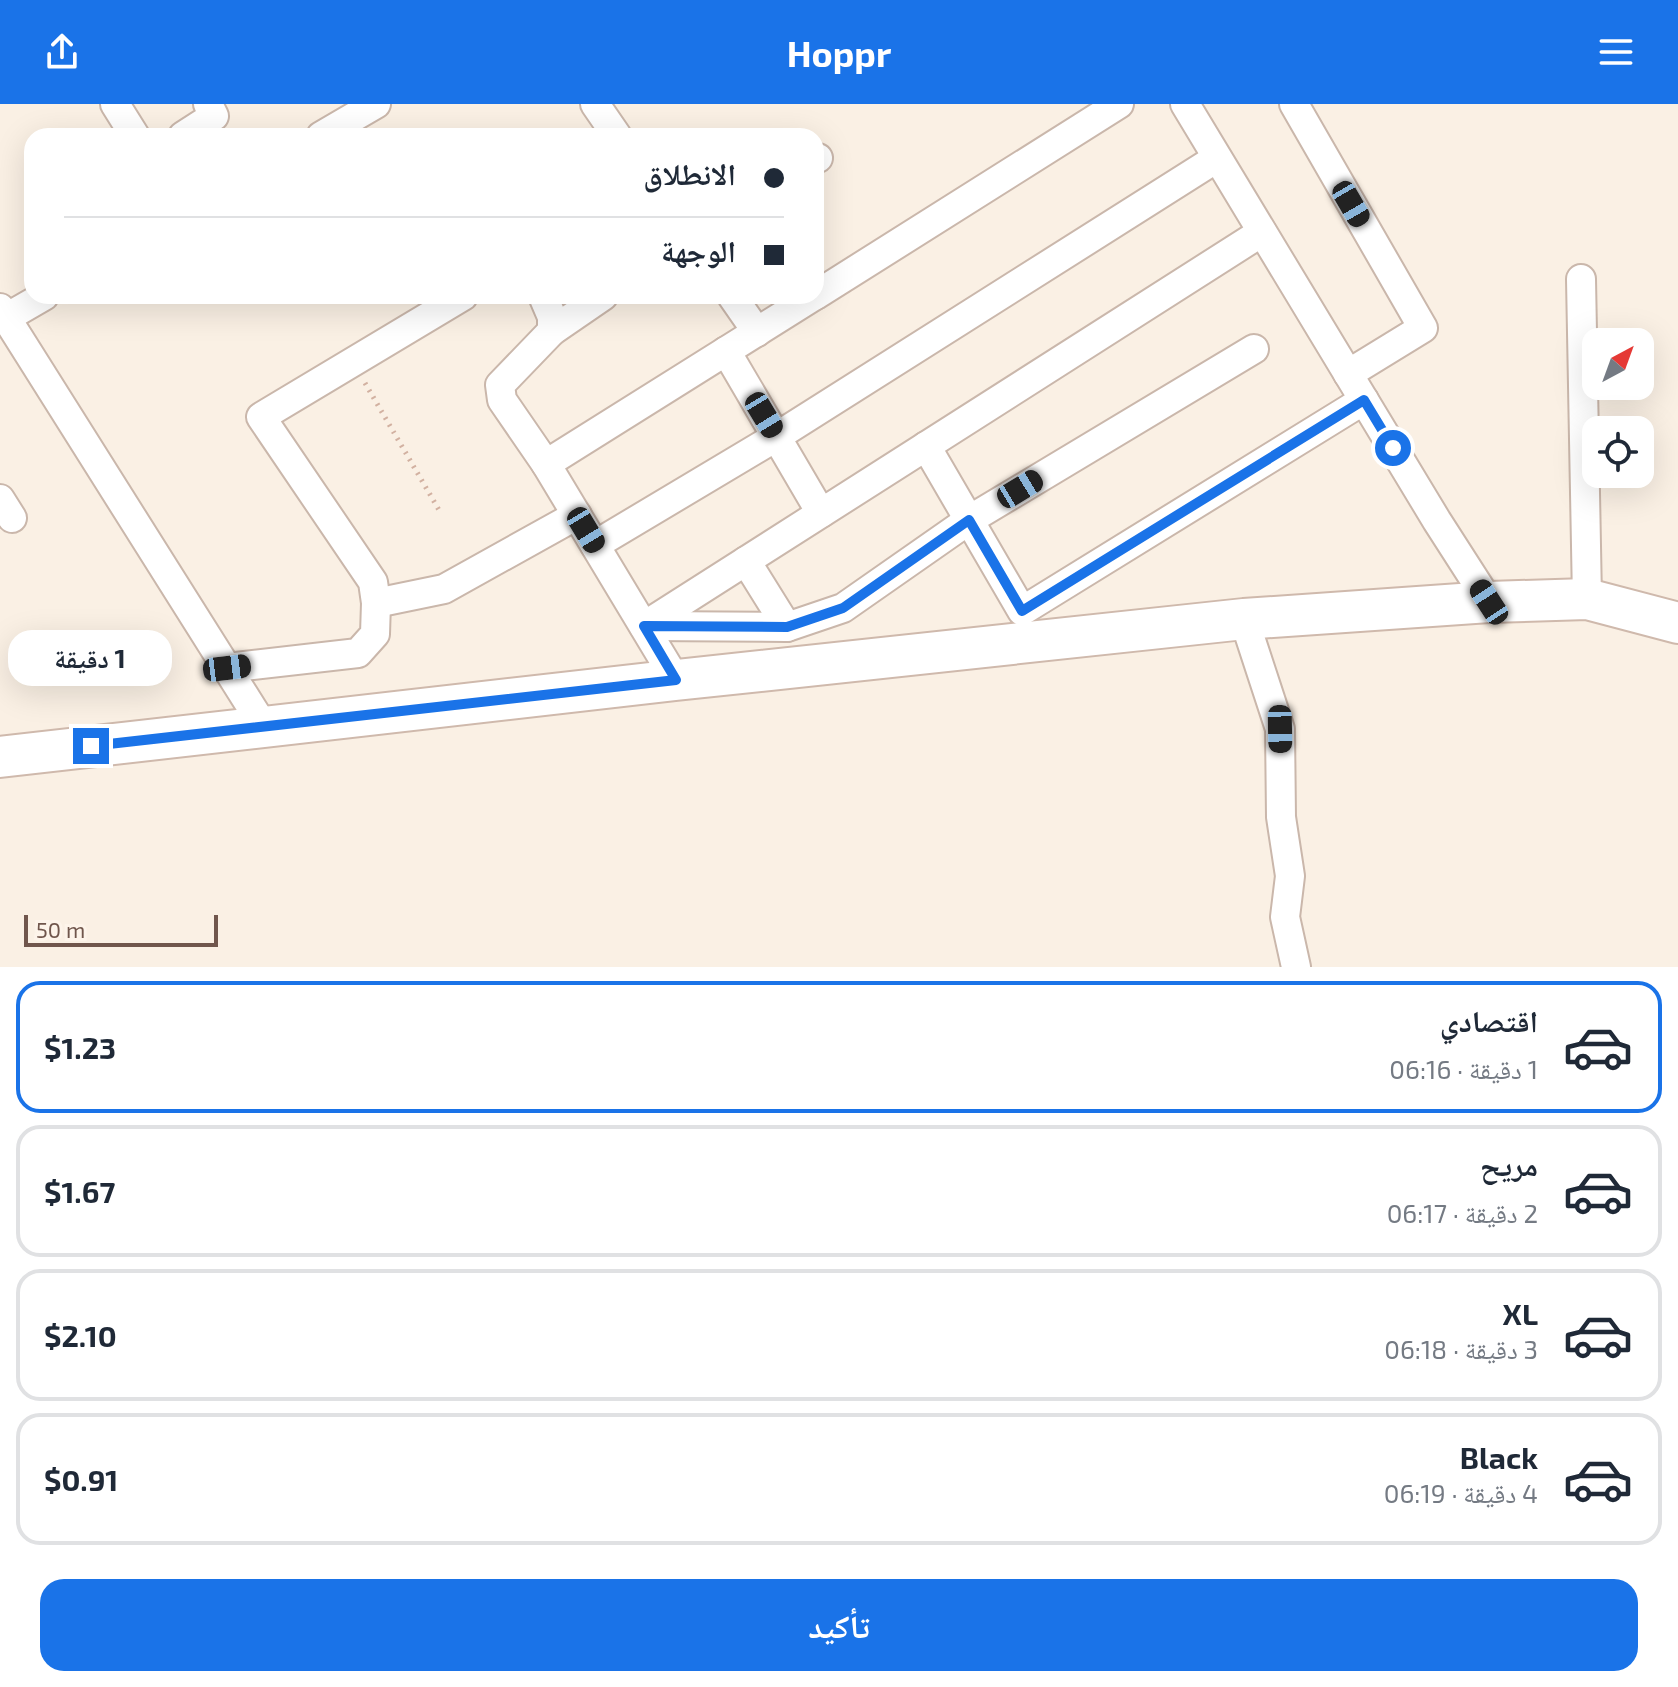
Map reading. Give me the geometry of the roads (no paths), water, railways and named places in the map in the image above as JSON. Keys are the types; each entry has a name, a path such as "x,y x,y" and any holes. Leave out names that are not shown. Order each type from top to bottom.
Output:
{"main road":[{"path":"0,757 1244,619 1489,602 1587,599 1678,623"}],"street":[{"path":"115,104 130,128"},
{"path":"195,128 214,116 208,104"},
{"path":"335,128 376,104"},
{"path":"595,104 612,128"},
{"path":"824,289 1119,104"},
{"path":"1185,104 1489,602"},
{"path":"1294,104 1423,328 1348,374"},
{"path":"595,545 776,437 1217,158"},
{"path":"644,626 1262,232"},
{"path":"1581,279 1587,599"},
{"path":"25,304 3,313 11,348 264,727"},
{"path":"227,668 358,653 375,634 373,582 261,417 450,304"},
{"path":"546,304 552,317 552,331"},
{"path":"591,304 552,331 500,385 502,400 546,464 676,680"},
{"path":"738,304 757,332"},
{"path":"546,464 801,304"},
{"path":"644,626 787,627 843,608 969,520 1254,349"},
{"path":"726,351 821,513"},
{"path":"926,446 1022,611 1364,400"},
{"path":"376,603 444,589 577,515"},
{"path":"746,561 787,627"},
{"path":"1244,619 1280,729 1281,817 1290,876 1285,917 1296,967"}]}
